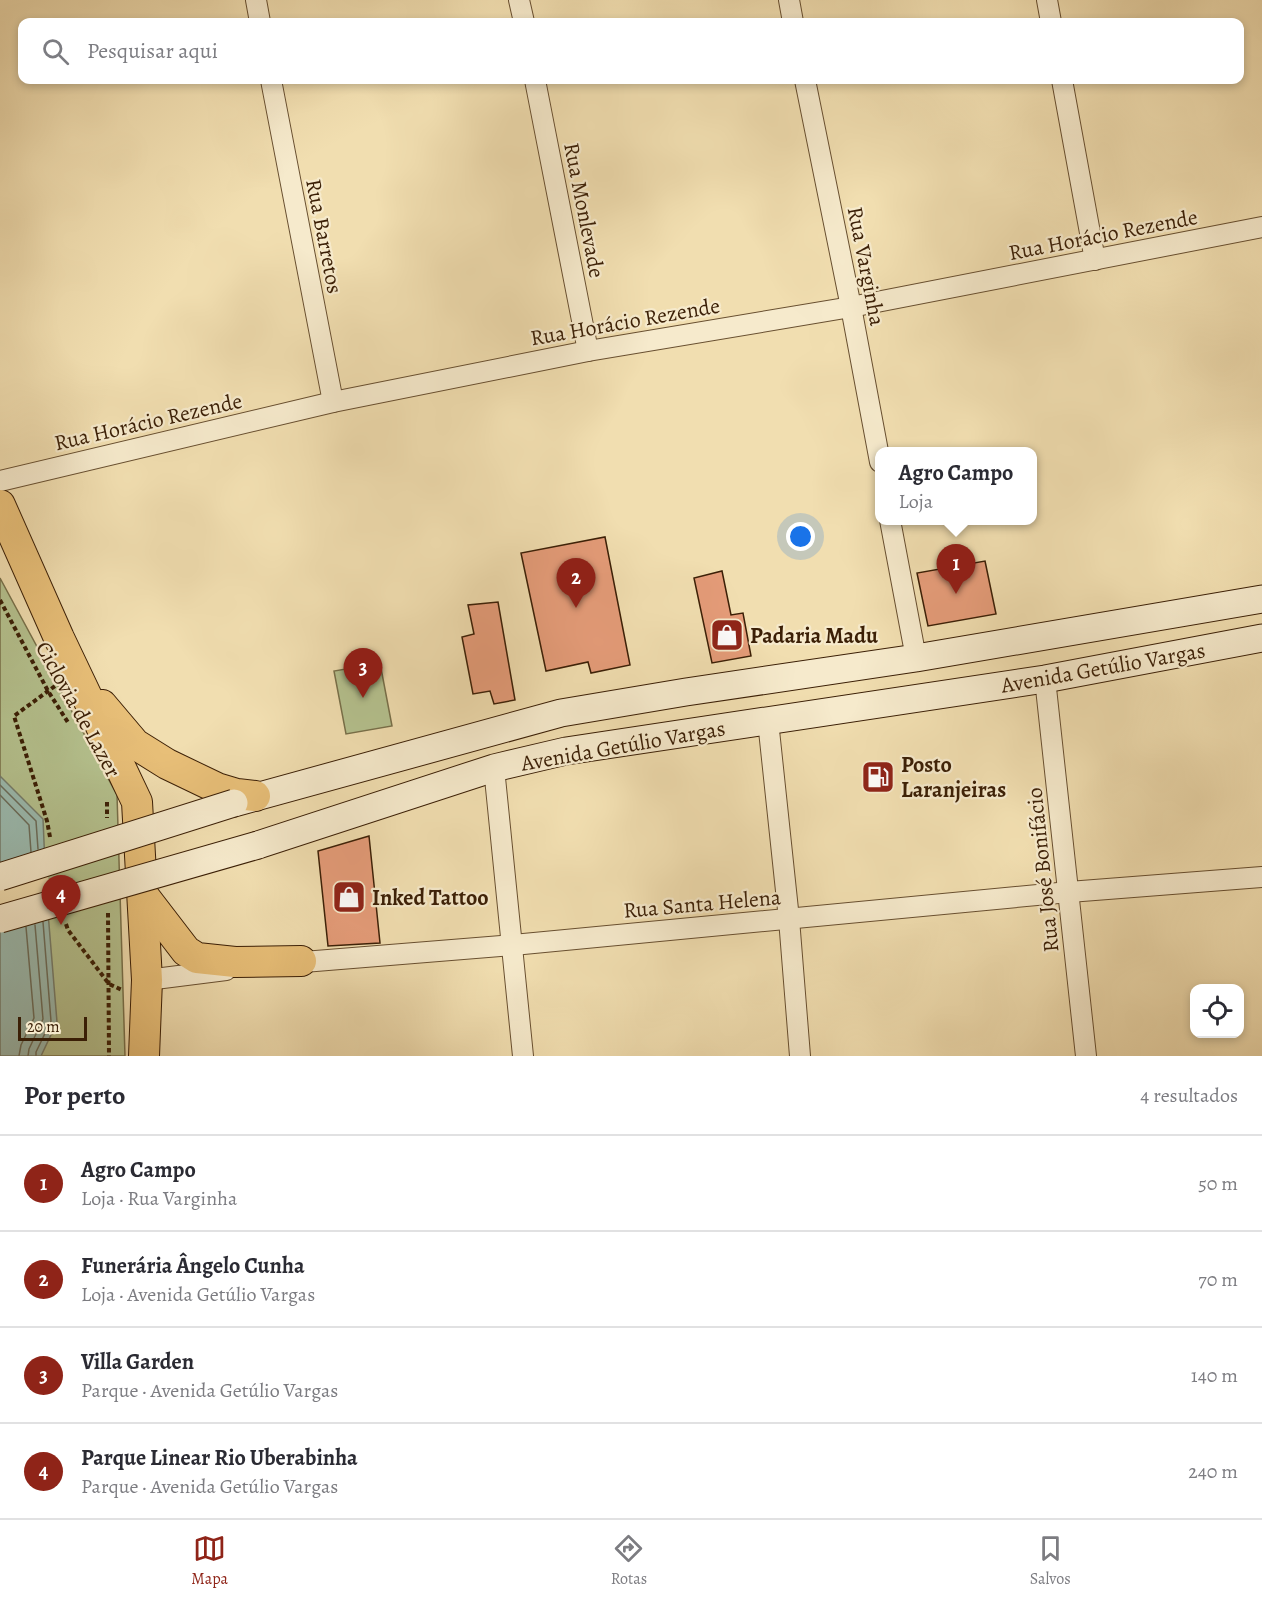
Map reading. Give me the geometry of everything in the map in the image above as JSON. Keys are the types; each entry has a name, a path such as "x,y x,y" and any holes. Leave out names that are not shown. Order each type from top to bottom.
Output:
{"main road":[{"path":"0,505 59,638 137,802 142,895 134,985 144,1056"},
{"name":"Avenida Getúlio Vargas","path":"0,877 244,800 561,713 916,658 1262,599"},
{"path":"1225,606 1234,644"},
{"name":"Avenida Getúlio Vargas","path":"0,918 258,845 494,768 566,751 1044,679 1262,638"},
{"path":"72,663 106,711 135,744 191,777 217,789 237,794 244,800"},
{"path":"561,713 566,751"},
{"path":"142,895 186,951 197,958 235,962 301,962"}],"street":[{"path":"255,0 259,18"},
{"path":"519,0 523,18"},
{"path":"789,0 792,18"},
{"path":"1047,0 1051,18"},
{"name":"Rua Barretos","path":"272,84 333,402"},
{"name":"Rua Monlevade","path":"536,84 588,351"},
{"name":"Rua Varginha","path":"806,84 851,307 876,447"},
{"path":"1063,84 1095,260"},
{"name":"Rua Horácio Rezende","path":"0,481 333,402 588,351 851,307 1262,227"},
{"path":"891,525 916,658"},
{"name":"Rua José Bonifácio","path":"1044,679 1086,1056"},
{"path":"768,722 789,919 800,1056"},
{"path":"494,768 523,1056"},
{"name":"Rua Santa Helena","path":"134,985 301,962 513,945 1069,892 1262,877"}],"path":[{"name":"Ciclovia de Lazer","path":"0,600 48,691 72,729"},
{"path":"51,843 47,821 14,716 48,691 72,663"},
{"name":"Ciclovia de Lazer","path":"107,798 107,821"},
{"path":"108,902 110,1056"},
{"path":"66,919 68,930 109,984"},
{"path":"109,984 134,985"}],"green space":[{"path":"0,578 117,795 125,1056 0,1056"},
{"path":"380,663 392,726 346,734 334,671"}],"water":[{"path":"0,776 43,819 57,1022 41,1056 0,1056"}],"pier":[{"path":"47,856 50,908 0,922 0,871"}],"building":[{"path":"605,537 630,665 591,673 588,662 546,671 521,553"},
{"path":"985,561 996,614 928,626 917,573"},
{"name":"Padaria Madu","path":"722,571 731,615 743,613 751,656 712,663 694,578"},
{"path":"498,602 515,700 494,704 490,691 473,694 462,637 474,634 468,605"},
{"name":"Inked Tattoo","path":"369,836 380,943 328,946 318,851"}],"place":[{"name":"Agro Campo","path":"956,594"},
{"name":"Funerária Ângelo Cunha","path":"576,608"},
{"name":"Padaria Madu","path":"727,635"},
{"name":"Villa Garden","path":"363,698"},
{"name":"Posto Laranjeiras","path":"878,777"},
{"name":"Inked Tattoo","path":"349,897"},
{"name":"Parque Linear Rio Uberabinha","path":"61,925"}]}
